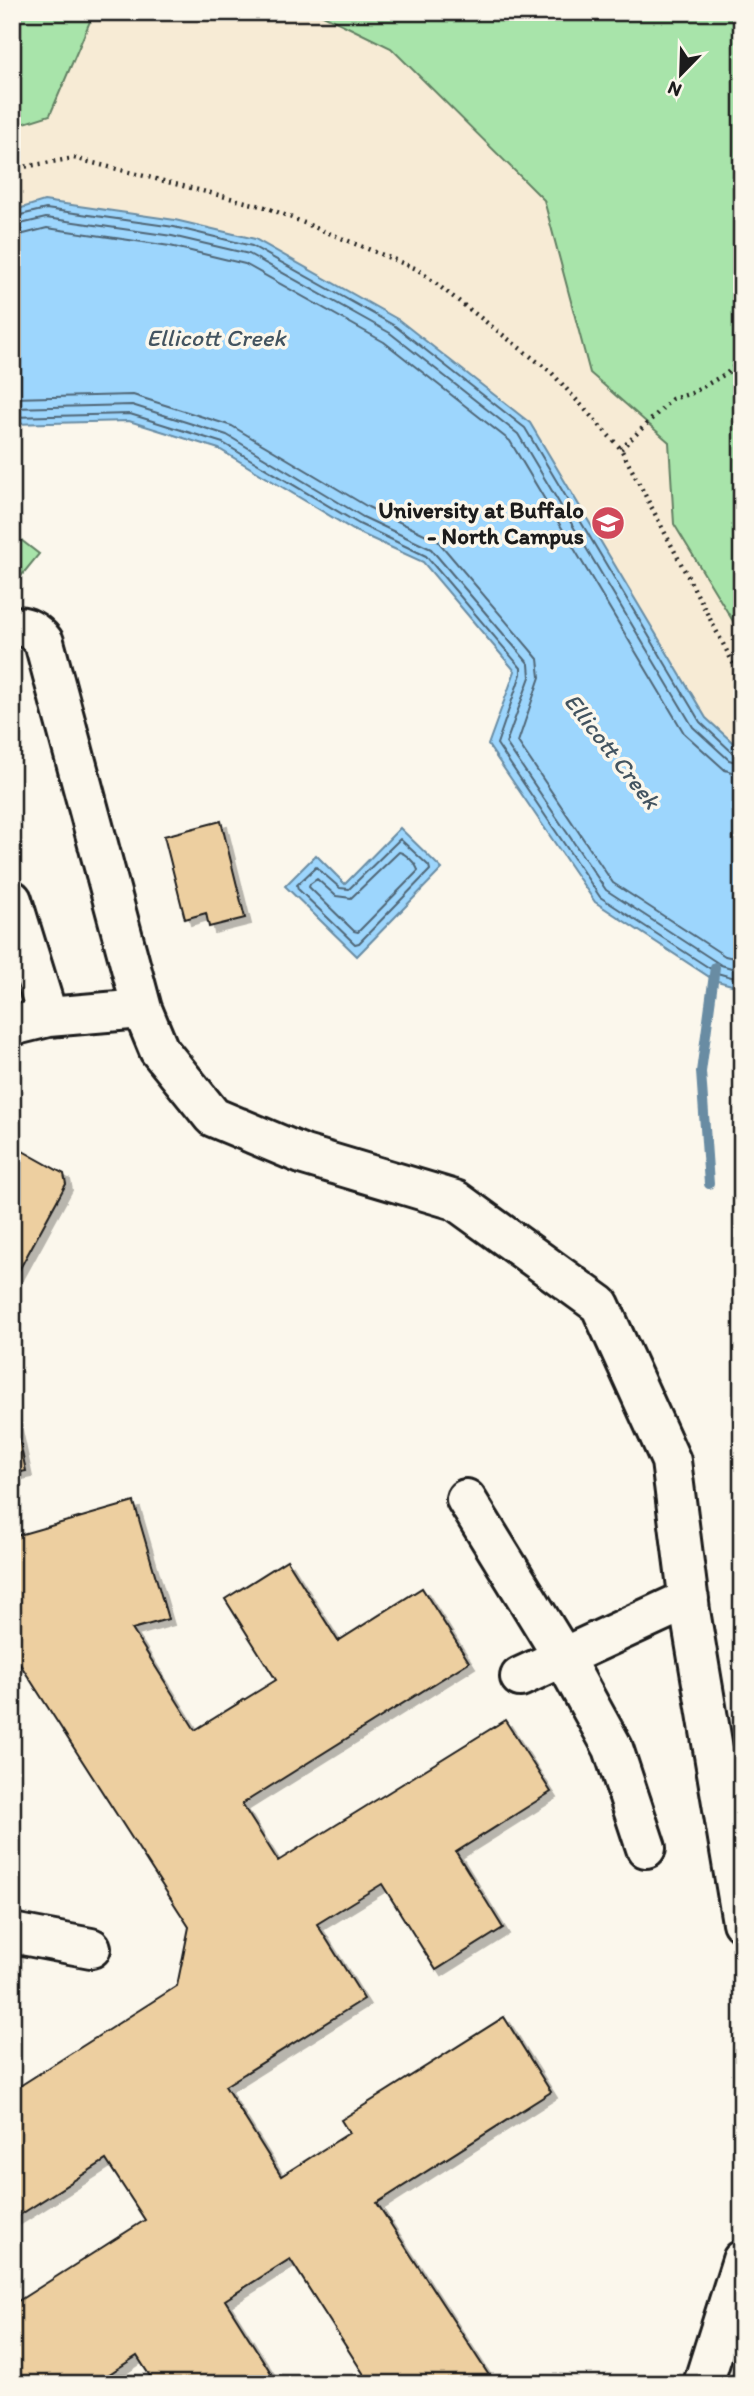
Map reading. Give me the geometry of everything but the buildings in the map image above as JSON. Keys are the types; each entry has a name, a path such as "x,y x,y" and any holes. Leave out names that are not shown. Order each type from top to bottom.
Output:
{"lane":[{"path":"12,627 32,630 44,642 142,1009 159,1050 213,1117 304,1155 455,1200 600,1305 671,1461 689,1599 742,1922"},
{"path":"15,917 30,1022 142,1009"},
{"path":"466,1499 563,1657 613,1748 646,1848"},
{"path":"520,1677 689,1599"},
{"path":"12,1933 91,1948"},
{"path":"703,2384 742,2260"}],"path":[{"path":"12,169 74,158 265,207 417,269 551,372 621,449 742,680"},
{"path":"621,449 671,399 692,393 727,373 742,359"}],"shaded area":[{"name":"University at Buffalo - North Campus","path":"12,12 742,12 742,895 434,422 12,322"}],"green space":[{"path":"12,12 94,12 50,115 12,127"},
{"path":"317,12 742,12 742,636 674,524 669,442 590,373 544,200 391,48"},
{"path":"12,533 39,554 13,586 12,586"}],"water":[{"name":"Ellicott Creek","path":"44,201 175,220 255,239 399,320 530,423 706,718 742,751 742,988 714,980 595,902 488,745 515,671 423,562 355,531 219,449 129,421 12,424 12,211"},
{"path":"400,828 442,869 357,956 285,886 316,855 345,884"}],"waterway":[{"path":"709,1184 701,1072 715,967"}],"place":[{"name":"University at Buffalo - North Campus","path":"608,523"}]}
